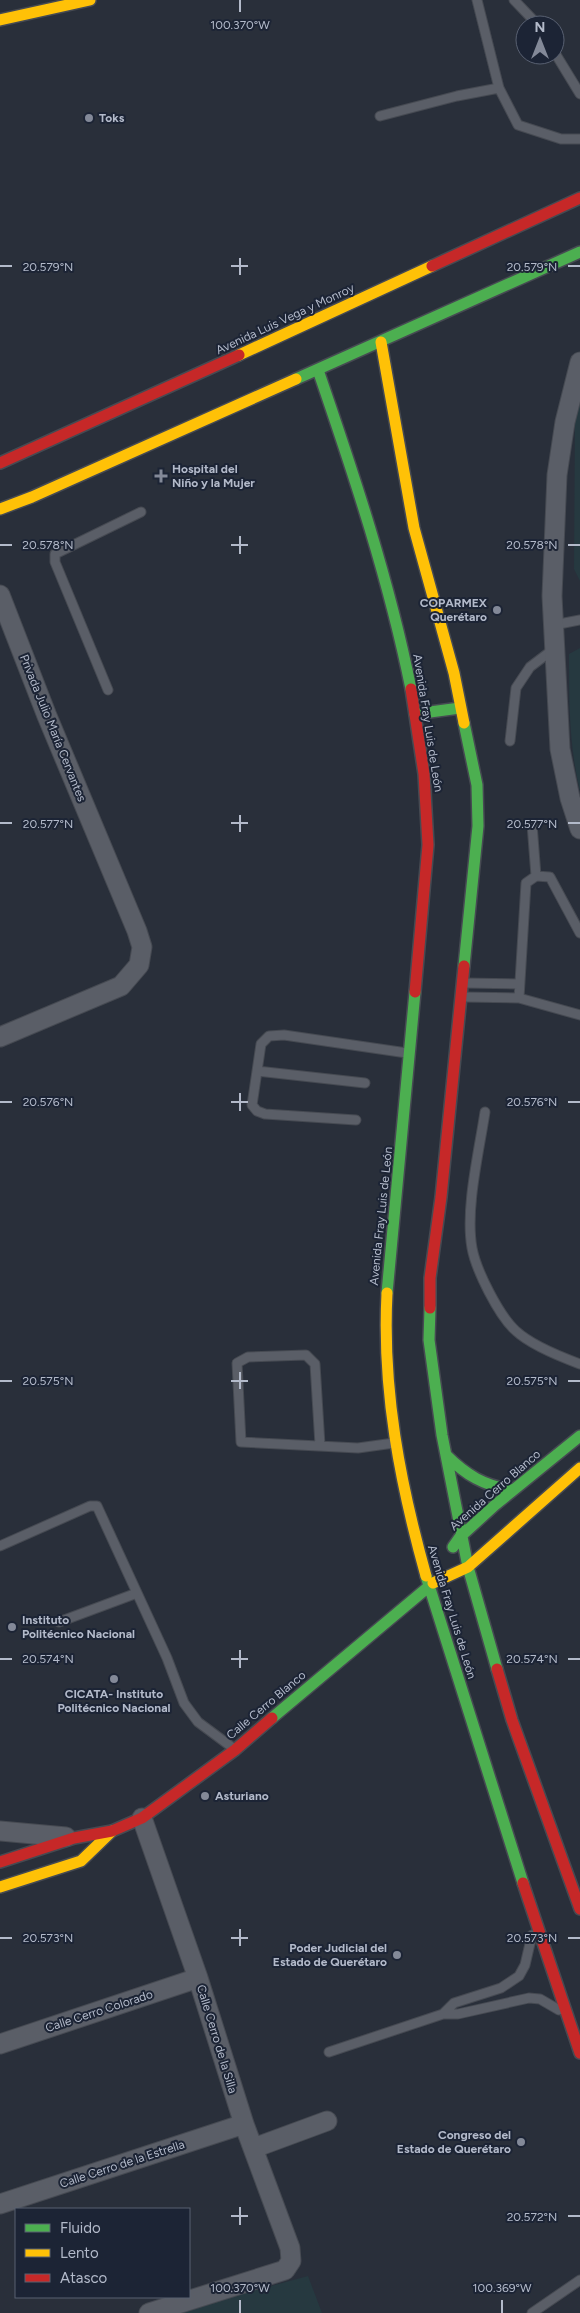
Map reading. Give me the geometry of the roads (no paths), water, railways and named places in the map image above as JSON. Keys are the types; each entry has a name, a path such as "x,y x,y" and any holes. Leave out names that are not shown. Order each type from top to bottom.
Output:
{"main road":[{"path":"0,20 90,0"},
{"name":"Avenida Luis Vega y Monroy","path":"9,463 580,198"},
{"path":"0,509 32,497 580,252"},
{"path":"381,342 414,528 454,673 460,708 471,748 477,785 478,826 429,1310 432,1363 460,1537 468,1567 512,1720 580,1909"},
{"name":"Avenida Fray Luis de León","path":"318,370 353,473 395,616 415,714 424,774 428,845 397,1203 388,1281 385,1335 395,1443 406,1504 428,1585 580,2053"},
{"path":"16,492 32,497"},
{"path":"415,714 460,708"},
{"name":"Avenida Cerro Blanco","path":"428,1585 460,1537 513,1490 580,1436"},
{"path":"446,1455 466,1475 479,1483 492,1488 513,1490"},
{"path":"428,1585 468,1567 580,1468"},
{"name":"Calle Cerro Blanco","path":"0,1862 74,1838 112,1832 142,1818 235,1750 428,1585"},
{"name":"Calle Cerro Blanco","path":"0,1887 81,1861 112,1832"}],"street":[{"path":"580,362 565,422 557,475 552,596 560,749 570,798 580,829"},
{"name":"Privada Julio María Cervantes","path":"0,595 47,716 138,931 142,948 139,965 121,986 0,1037"},
{"name":"Calle Cerro de la Silla","path":"142,1818 198,1978 244,2124 290,2248 291,2261 285,2270 149,2313"},
{"path":"0,1831 74,1838 81,1861"},
{"name":"Calle Cerro Colorado","path":"0,2044 198,1978"},
{"path":"254,2148 327,2121"},
{"name":"Calle Cerro de la Estrella","path":"0,2204 244,2124"}],"lane":[{"path":"477,0 499,88 518,125 561,139 580,140"},
{"path":"514,0 528,15"},
{"path":"562,65 580,94"},
{"path":"380,116 457,96 499,88"},
{"path":"108,690 55,562 55,554 141,512"},
{"path":"554,626 580,620"},
{"path":"510,741 516,688 530,667 555,648"},
{"path":"532,824 536,876"},
{"path":"519,998 526,882 536,876 550,877 580,933"},
{"path":"461,983 519,984"},
{"path":"460,997 519,998 580,1015"},
{"path":"356,1120 257,1112 252,1104 261,1044 269,1036 284,1035 410,1054"},
{"path":"257,1071 365,1082"},
{"path":"485,1112 471,1202 472,1248 486,1290 516,1331 559,1357 580,1364"},
{"path":"320,1446 315,1364 306,1356 248,1357 237,1363 240,1442 358,1448 395,1443"},
{"path":"0,1546 94,1505 100,1511 137,1592 167,1658 184,1703 198,1722 235,1750"},
{"path":"59,1622 137,1592"},
{"path":"442,2014 454,2003 501,1988 519,1976 525,1965 536,1921"},
{"path":"330,2052 442,2014 458,2014 529,1998 540,1999 567,2015"},
{"path":"532,2313 580,2280"}],"place":[{"name":"Toks","path":"89,118"},
{"name":"Hospital del Niño y la Mujer","path":"161,476"},
{"name":"COPARMEX Querétaro","path":"497,610"},
{"name":"Instituto Politécnico Nacional","path":"12,1627"},
{"name":"CICATA- Instituto Politécnico Nacional","path":"114,1679"},
{"name":"Asturiano","path":"205,1796"},
{"name":"Poder Judicial del Estado de Querétaro","path":"397,1955"},
{"name":"Congreso del Estado de Querétaro","path":"521,2142"}]}
